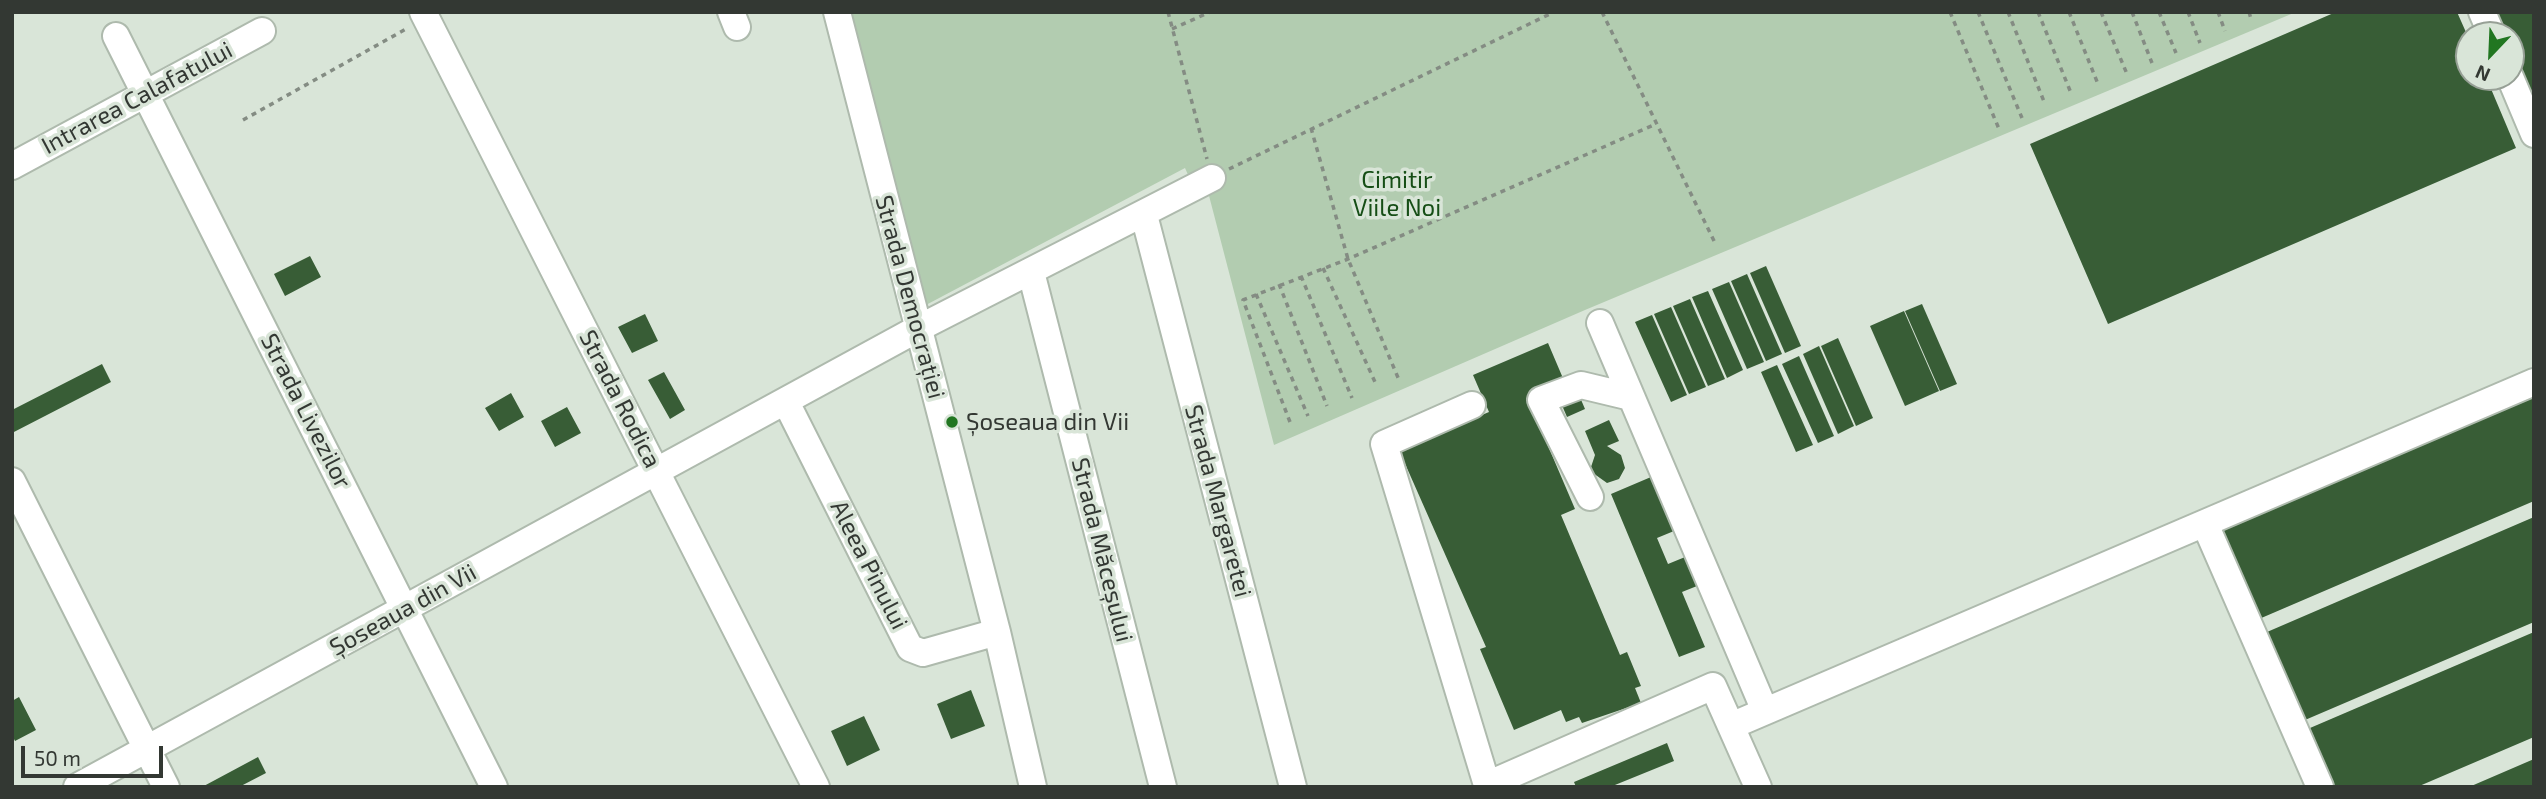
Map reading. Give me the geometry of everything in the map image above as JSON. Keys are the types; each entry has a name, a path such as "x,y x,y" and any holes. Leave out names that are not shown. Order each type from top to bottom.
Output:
{"street":[{"name":"Strada Democrației","path":"837,12 997,632 1033,787"},
{"name":"Strada Rodica","path":"424,15 816,787"},
{"name":"Intrarea Calafatului","path":"12,166 262,31"},
{"name":"Strada Livezilor","path":"116,36 495,787"},
{"path":"2516,91 2534,134"},
{"name":"Șoseaua din Vii","path":"76,787 919,328 1212,178"},
{"name":"Strada Margaretei","path":"1144,215 1293,787"},
{"name":"Strada Măceșului","path":"1031,272 1163,787"},
{"path":"1600,323 1765,712"},
{"path":"1731,726 2534,383"},
{"path":"1590,497 1541,400 1581,385 1631,397"},
{"name":"Aleea Pinului","path":"786,402 910,648 923,653 997,632"},
{"path":"1472,405 1384,444 1487,785 1713,686 1758,787"},
{"path":"12,481 166,787"},
{"path":"2205,524 2320,787"}],"path":[{"path":"1168,12 1212,178 1554,12"},
{"path":"1172,29 1210,12"},
{"path":"1602,12 1716,245"},
{"path":"1950,12 1999,130"},
{"path":"1978,12 2022,118"},
{"path":"2008,12 2046,104"},
{"path":"2038,12 2071,93"},
{"path":"2069,12 2098,84"},
{"path":"2101,12 2127,74"},
{"path":"2132,12 2152,63"},
{"path":"2160,12 2176,53"},
{"path":"2188,12 2200,43"},
{"path":"2218,12 2225,31"},
{"path":"2249,12 2251,19"},
{"path":"243,120 424,15"},
{"path":"1290,422 1243,300 1348,259 1656,124"},
{"path":"1311,128 1348,259 1399,380"},
{"path":"1324,268 1375,382"},
{"path":"1301,276 1352,398"},
{"path":"1279,285 1327,406"},
{"path":"1255,294 1308,416"}],"green space":[{"name":"Cimitir Viile Noi","path":"847,12 2296,12 1585,310 1274,445 1207,188 1194,188 1185,168 924,306"}],"building":[{"path":"2336,12 2457,12 2461,21 2455,21 2455,91 2492,91 2516,148 2108,324 2030,144"},
{"path":"2492,12 2534,12 2534,106 2525,86 2525,21 2496,21"},
{"path":"310,256 321,277 285,296 274,274"},
{"path":"1766,266 1801,346 1785,353 1750,273"},
{"path":"1747,274 1782,354 1766,361 1731,281"},
{"path":"1729,282 1764,362 1747,369 1712,289"},
{"path":"1708,291 1743,370 1727,378 1692,297"},
{"path":"1690,299 1725,379 1708,386 1673,306"},
{"path":"1922,304 1957,384 1940,391 1905,311"},
{"path":"1671,307 1706,387 1689,394 1654,314"},
{"path":"1904,311 1939,391 1905,406 1870,326"},
{"path":"645,314 658,341 632,353 618,327"},
{"path":"1652,315 1687,395 1671,402 1635,322"},
{"path":"1838,338 1873,418 1856,426 1821,346"},
{"path":"1548,343 1565,383 1528,399 1575,509 1561,515 1620,655 1627,652 1641,686 1635,688 1641,703 1582,723 1579,717 1566,722 1561,710 1514,730 1480,649 1486,647 1399,450 1489,412 1473,375"},
{"path":"1819,346 1854,426 1838,434 1803,354"},
{"path":"1799,356 1834,436 1818,443 1782,364"},
{"path":"102,364 111,382 12,433 12,410"},
{"path":"1777,365 1813,445 1796,452 1761,372"},
{"path":"664,372 685,410 670,419 648,380"},
{"path":"511,393 524,417 499,431 485,408"},
{"path":"1579,395 1585,409 1567,417 1561,403"},
{"path":"2534,397 2534,501 2259,619 2221,531"},
{"path":"567,407 581,433 555,447 541,421"},
{"path":"1609,420 1619,441 1607,446 1621,455 1625,468 1619,479 1607,483 1593,473 1591,467 1595,455 1585,431"},
{"path":"1651,477 1674,531 1657,538 1668,564 1690,555 1702,584 1682,592 1705,647 1679,657 1611,494"},
{"path":"2534,517 2534,622 2305,720 2267,632"},
{"path":"2534,632 2534,737 2417,787 2335,787 2310,728"},
{"path":"971,690 985,726 951,739 937,704"},
{"path":"19,697 36,730 15,741 12,735 12,701"},
{"path":"864,716 880,750 847,766 831,731"},
{"path":"1667,743 1674,761 1610,787 1576,787 1574,782"},
{"path":"258,757 266,773 239,787 202,787"},
{"path":"2534,759 2534,787 2469,787"}],"place":[{"name":"Șoseaua din Vii","path":"952,422"}]}
